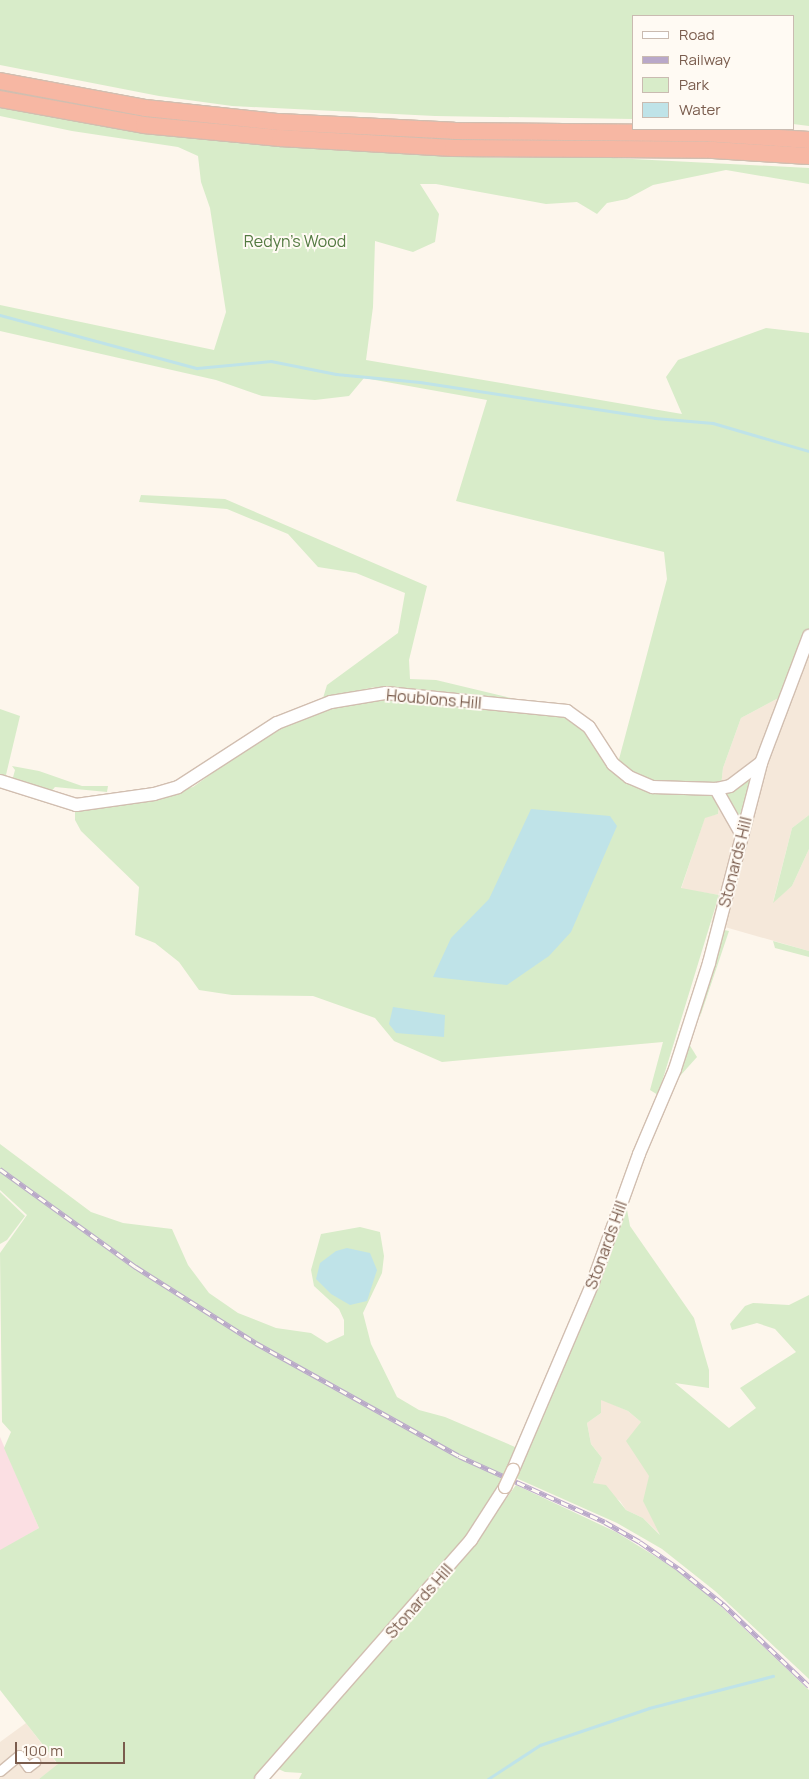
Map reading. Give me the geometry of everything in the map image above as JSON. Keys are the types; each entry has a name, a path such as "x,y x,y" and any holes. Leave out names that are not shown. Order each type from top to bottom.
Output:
{"highway":[{"path":"0,81 145,108 280,122 454,131 704,133 809,140"},
{"path":"0,99 144,125 280,138 453,148 713,150 809,156"}],"street":[{"name":"Stonards Hill","path":"260,1779 471,1540 505,1487 593,1282 638,1154 675,1069 709,963 761,763 809,636"},
{"name":"Houblons Hill","path":"0,781 76,805 154,794 178,787 277,723 331,702 386,693 567,711 589,727 613,764 628,777 653,787 716,789 730,786 761,763"},
{"path":"716,789 742,835"},
{"path":"0,1771 20,1755 28,1766 35,1762"}],"shaded area":[{"path":"809,636 809,815 792,828 773,902 792,886 809,849 809,951 711,923 719,895 681,889 705,817 718,814 723,768 741,718 786,694"},
{"path":"601,1399 628,1411 641,1422 662,1536 643,1518 626,1510 620,1501 593,1483 602,1458 591,1444 587,1423 601,1413"},
{"path":"0,1437 39,1528 0,1551"},
{"path":"26,1723 58,1765 39,1779 0,1779 0,1742"}],"green space":[{"path":"0,0 809,0 809,126 794,124 794,15 632,15 632,119 435,116 232,106 159,96 0,65"},
{"name":"Redyn's Wood","path":"0,96 236,143 501,158 613,158 809,168 809,184 726,170 653,185 627,199 607,203 597,214 577,202 546,204 436,184 420,184 439,214 435,242 413,252 375,241 373,307 366,360 682,414 666,377 678,360 766,328 809,333 809,636 786,694 741,718 723,768 718,814 705,818 681,888 719,895 658,1095 650,1090 663,1042 442,1062 394,1041 375,1018 313,996 232,995 199,990 179,962 155,943 135,935 139,887 81,831 75,820 75,810 120,805 193,787 271,731 326,704 369,696 564,714 577,721 618,763 667,579 664,552 456,501 487,400 364,378 349,396 315,400 262,396 216,380 0,331 0,305 214,350 226,312 210,208 201,182 198,156 178,147 72,131 0,116"},
{"path":"141,495 225,499 427,586 409,660 410,679 436,680 519,700 375,687 323,698 327,685 398,633 405,593 356,573 318,567 288,534 227,509 139,502"},
{"path":"0,709 20,716 5,779 0,777"},
{"path":"12,766 39,771 82,786 108,786 107,792 55,787 49,794 12,781 15,770"},
{"path":"756,772 740,827 725,793"},
{"path":"809,815 809,849 792,886 773,903 792,828"},
{"path":"720,929 729,931 700,1017 704,988"},
{"path":"773,941 809,951 809,957 775,948"},
{"path":"689,1044 697,1057 671,1086"},
{"path":"0,1144 91,1212 123,1223 172,1229 188,1265 209,1293 238,1313 276,1328 311,1333 327,1343 344,1335 344,1320 339,1309 314,1286 311,1270 321,1234 360,1227 380,1232 384,1256 382,1273 363,1313 371,1344 397,1397 419,1410 445,1417 522,1450 491,1510 260,1779 39,1779 58,1764 0,1690 0,1550 39,1528 4,1448 11,1432 2,1422 0,1253 27,1215 0,1190"},
{"path":"0,1192 25,1216 7,1240 0,1244"},
{"path":"625,1199 630,1226 694,1318 709,1370 709,1388 675,1383 729,1428 756,1408 740,1388 796,1352 775,1329 757,1323 732,1330 730,1324 745,1306 753,1303 789,1305 809,1295 809,1679 715,1591 662,1549 617,1523 516,1478","holes":["601,1400 628,1411 641,1422 626,1441 649,1476 643,1501 660,1535 643,1518 626,1510 606,1485 593,1483 602,1458 591,1444 587,1423 601,1413"]},
{"path":"516,1485 616,1532 671,1566 710,1596 809,1690 809,1779 299,1779 302,1773 285,1772 274,1767 467,1553"}],"water":[{"path":"531,809 610,816 617,826 571,932 549,956 507,985 433,977 451,938 489,899"},
{"path":"393,1007 445,1015 444,1037 396,1033 389,1024"},
{"path":"347,1248 370,1253 377,1270 367,1301 350,1305 331,1294 316,1279 320,1263 336,1251"}],"waterway":[{"path":"0,315 197,368 271,361 336,374 420,382 655,418 713,423 809,451"},
{"path":"488,1779 540,1745 649,1708 773,1676"}],"railway":[{"path":"0,1169 136,1267 256,1343 459,1456 605,1522 640,1542 678,1568 723,1604 809,1686"}]}
